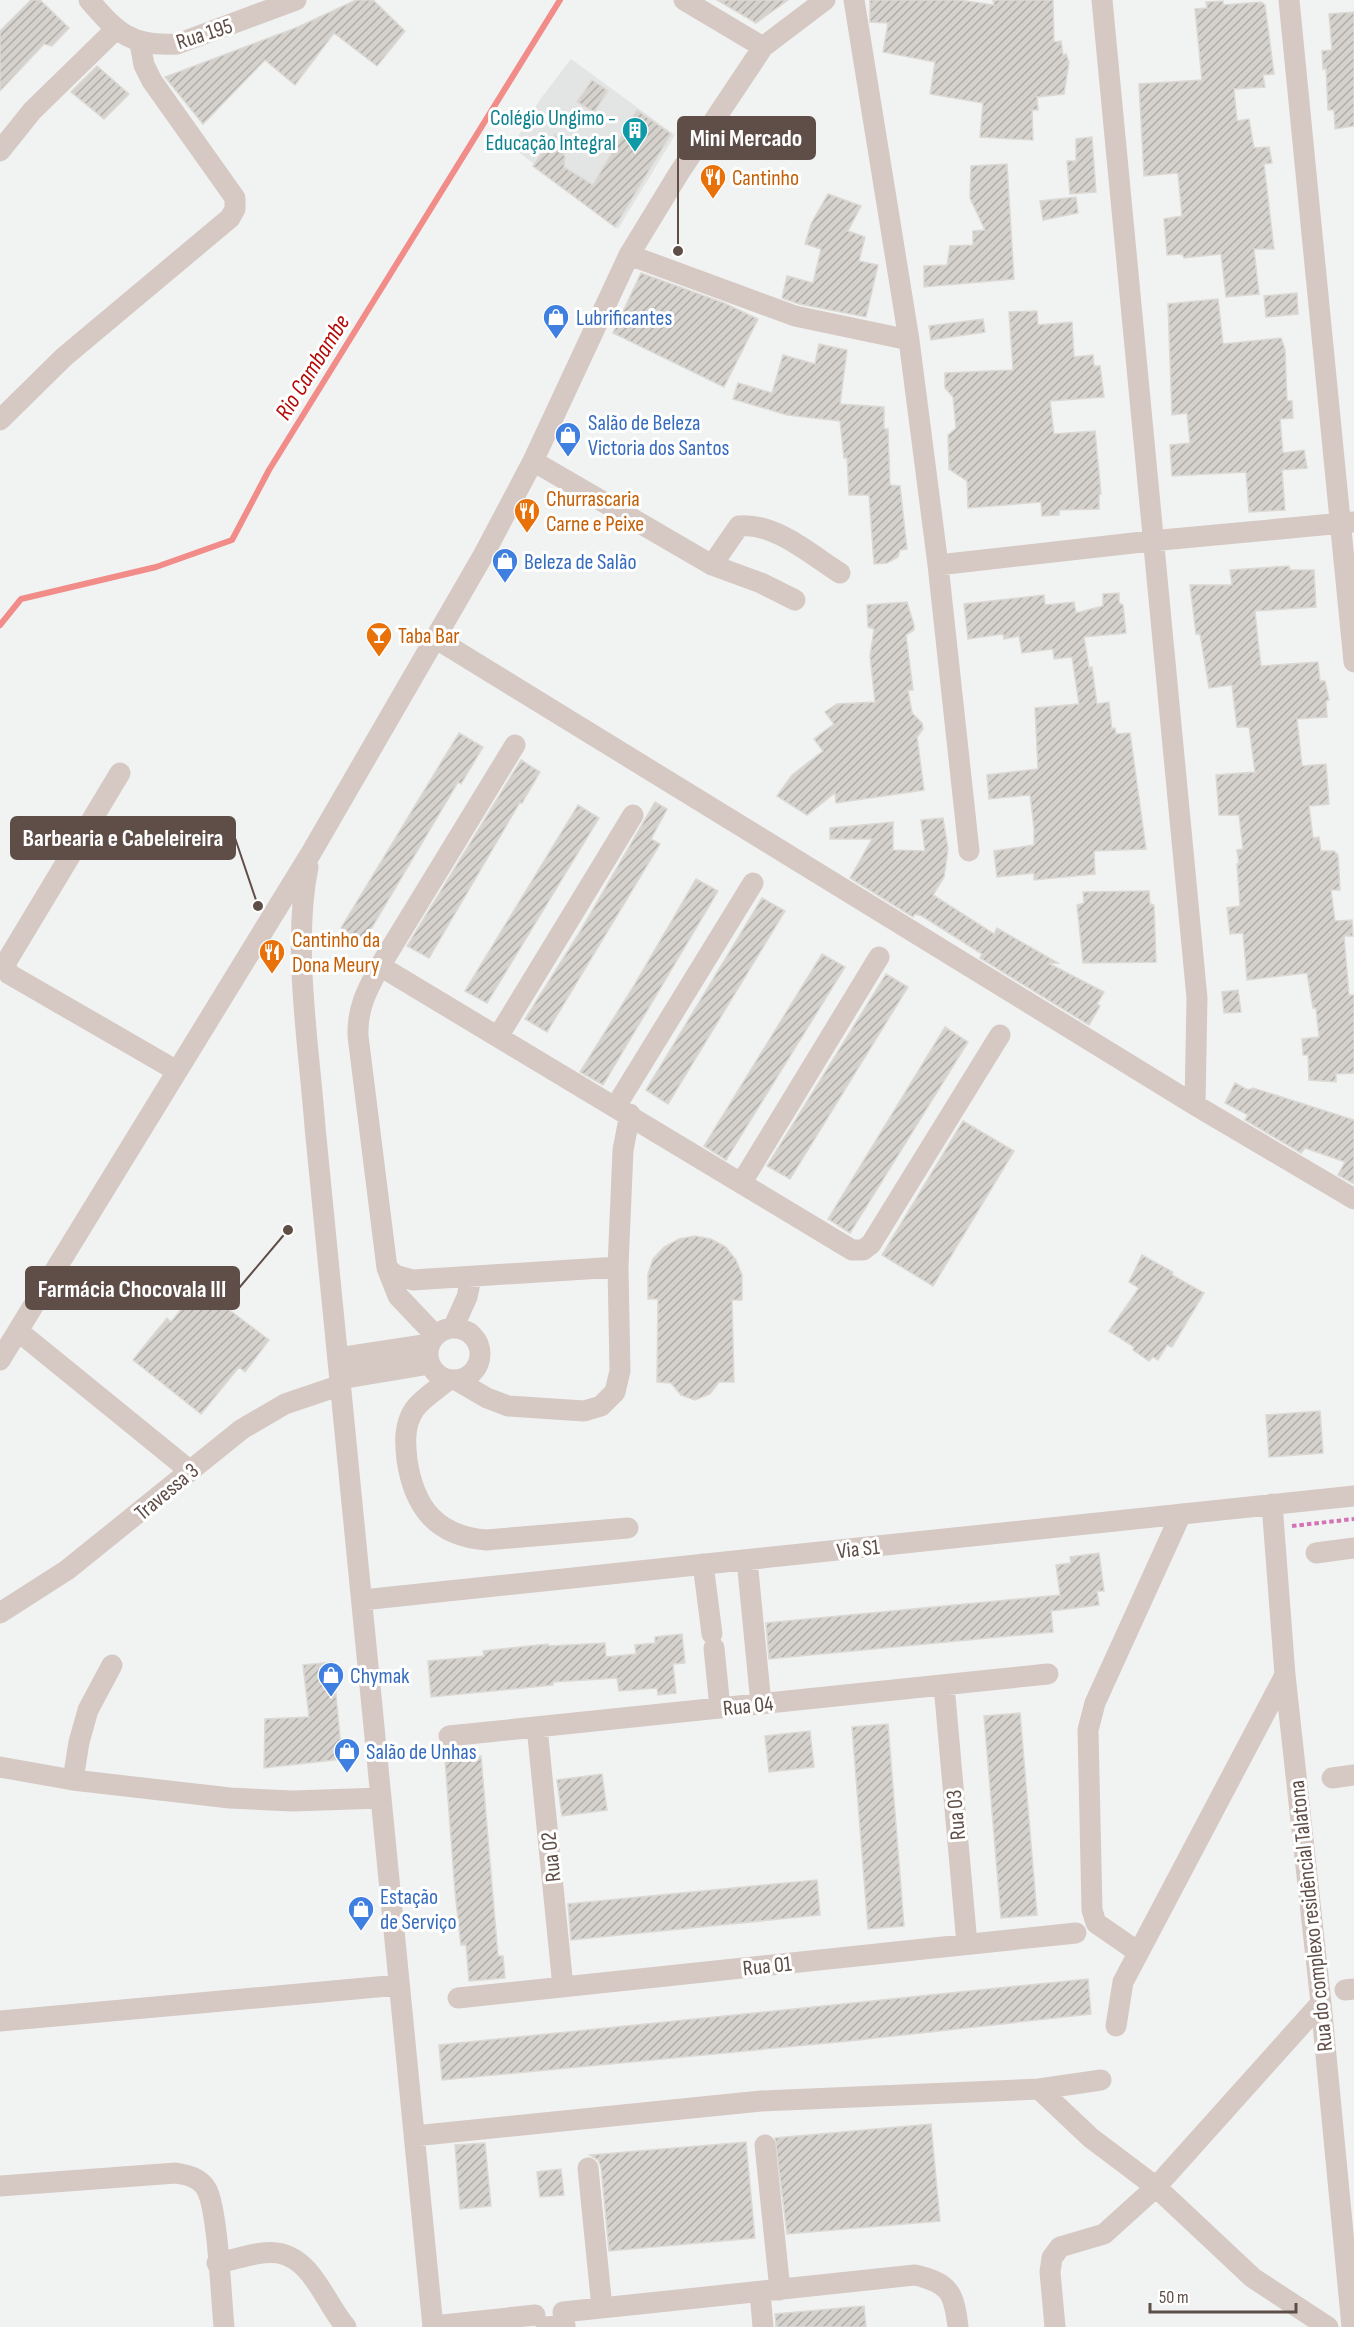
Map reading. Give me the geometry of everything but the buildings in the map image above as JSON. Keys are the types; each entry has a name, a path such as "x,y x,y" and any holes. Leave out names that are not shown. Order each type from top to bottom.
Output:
{"street":[{"name":"Rua 195","path":"89,0 116,29 140,43 158,46 177,44 296,0"},
{"path":"684,0 764,47"},
{"path":"0,1360 311,853 484,554 533,461 629,255 679,173 764,47 825,0"},
{"path":"854,0 909,340 938,566 969,851"},
{"path":"1102,0 1151,541 1197,998 1195,1104"},
{"path":"1289,0 1346,523 1354,662"},
{"path":"0,151 32,111 116,29"},
{"path":"0,420 64,357 230,218 235,209 235,198 152,81 144,65 140,43"},
{"path":"629,255 795,316 909,340"},
{"path":"533,461 712,565 761,583 795,600"},
{"path":"938,566 1151,541 1346,523"},
{"path":"712,565 739,526 747,525 771,531 840,573"},
{"path":"435,638 1354,1199"},
{"path":"515,744 363,996 357,1017 357,1036 387,1268 398,1296 437,1343 440,1377 452,1380 507,1406 584,1411 601,1406 615,1392 620,1371 618,1267 623,1110 753,883"},
{"path":"120,773 5,964 9,974 177,1071"},
{"path":"499,1035 633,815"},
{"path":"311,853 303,893 304,998 433,2327 553,2320 602,2308 915,2276 933,2279 947,2288 955,2302 958,2327"},
{"path":"742,1182 879,957"},
{"path":"381,966 499,1035 852,1250 863,1250 871,1244 999,1035"},
{"path":"387,1268 404,1279 471,1278 618,1267"},
{"path":"437,1343 467,1297 471,1278"},
{"path":"437,1343 461,1329 475,1337 481,1352 480,1360 471,1374 452,1380 415,1408 408,1423 405,1443 411,1483 428,1514 463,1538 486,1540 628,1528"},
{"path":"18,1331 189,1470"},
{"name":"Travessa 3","path":"0,1613 67,1570 132,1520 189,1470 242,1430 340,1374 437,1343"},
{"name":"Via S1","path":"362,1600 1354,1496"},
{"name":"Rua do complexo residêncial Talatona","path":"1272,1504 1284,1675 1321,2003 1352,2327"},
{"path":"1138,1952 1096,1923 1092,1910 1088,1731 1095,1703 1181,1514"},
{"path":"1316,1553 1354,1548"},
{"path":"747,1560 761,1704"},
{"path":"703,1564 720,1708"},
{"path":"73,1779 79,1742 88,1710 112,1665"},
{"name":"Rua 04","path":"448,1736 1048,1674"},
{"path":"1116,2026 1123,1982 1284,1675"},
{"name":"Rua 03","path":"944,1685 967,1944"},
{"name":"Rua 02","path":"537,1727 563,1987"},
{"path":"0,1767 73,1779 230,1798 293,1801 381,1798"},
{"path":"1332,1778 1354,1775"},
{"name":"Rua 01","path":"458,1998 1076,1933"},
{"path":"0,2021 399,1985"},
{"path":"1055,2327 1050,2272 1052,2258 1060,2247 1104,2234 1156,2187 1321,2003"},
{"path":"414,2136 761,2101 1039,2089 1101,2080"},
{"path":"1039,2089 1091,2138 1156,2187 1253,2278 1328,2327"},
{"path":"763,2327 770,2291 765,2145"},
{"path":"588,2168 602,2308"},
{"path":"0,2186 176,2173 200,2180 207,2190 212,2211 224,2327"},
{"path":"217,2263 264,2253 278,2253 292,2258 313,2276 346,2327"}],"shaded area":[{"path":"571,59 675,135 618,229 512,147 539,101"}],"waterway":[{"name":"Rio Cambambe","path":"0,625 21,599 156,567 232,540 269,470 560,0"}],"place":[{"name":"Colégio Ungimo - Educação Integral","path":"635,153"},
{"name":"Cantinho","path":"713,200"},
{"name":"Mini Mercado","path":"678,251"},
{"name":"Lubrificantes","path":"556,340"},
{"name":"Salão de Beleza Victoria dos Santos","path":"568,458"},
{"name":"Churrascaria Carne e Peixe","path":"527,534"},
{"name":"Beleza de Salão","path":"505,584"},
{"name":"Taba Bar","path":"379,658"},
{"name":"Barbearia e Cabeleireira","path":"258,906"},
{"name":"Cantinho da Dona Meury","path":"272,975"},
{"name":"Farmácia Chocovala III","path":"288,1230"},
{"name":"Chymak","path":"331,1698"},
{"name":"Salão de Unhas","path":"347,1774"},
{"name":"Estação de Serviço","path":"361,1932"}]}
